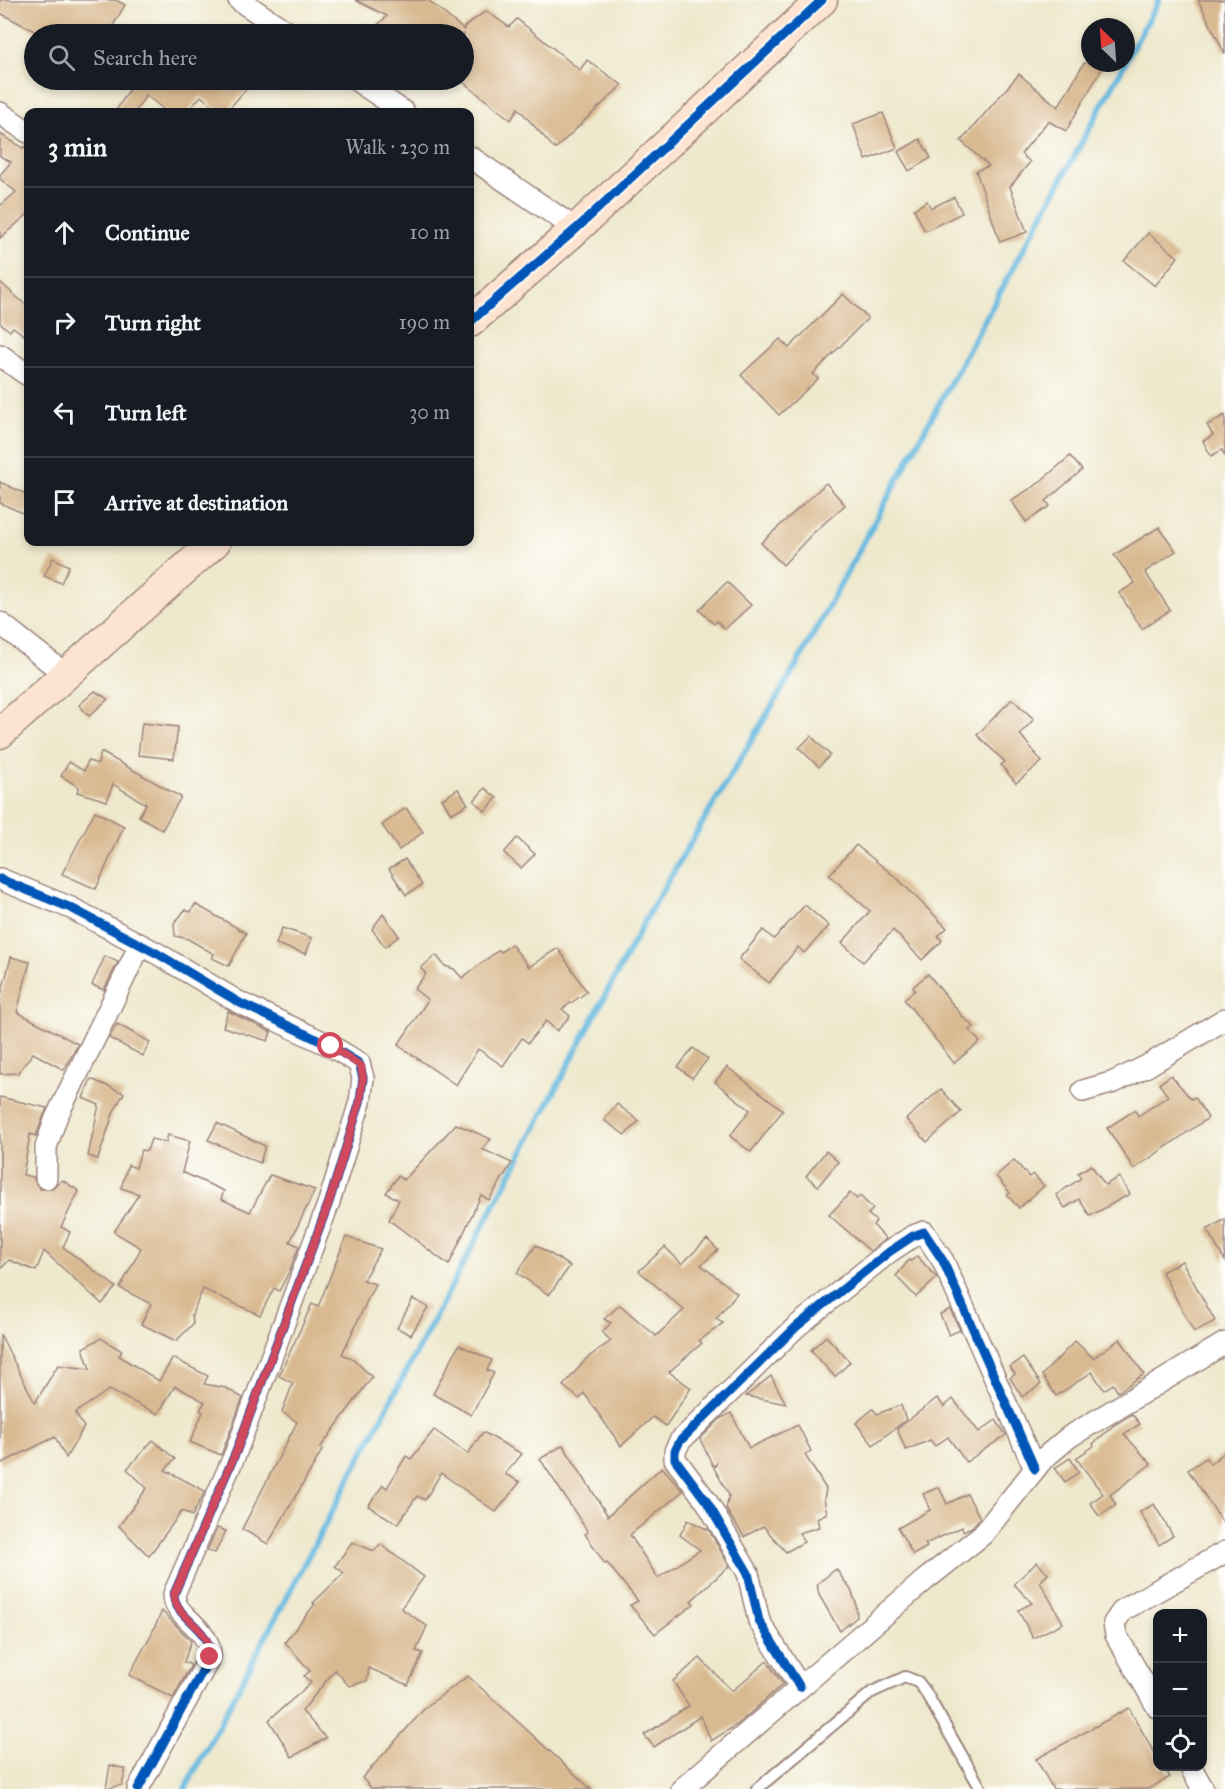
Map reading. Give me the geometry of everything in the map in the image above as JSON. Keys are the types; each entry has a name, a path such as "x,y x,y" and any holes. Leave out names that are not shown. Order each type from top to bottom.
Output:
{"street":[{"path":"474,318 576,229 822,0"},
{"path":"249,3 277,24"},
{"path":"371,90 398,108"},
{"path":"0,113 24,129"},
{"path":"474,160 576,229"},
{"path":"0,355 24,373"},
{"path":"0,733 210,546"},
{"path":"0,623 65,674"},
{"path":"0,879 71,908 240,1003 354,1059 361,1066 363,1078 360,1102 329,1202 236,1452 174,1594 179,1610 202,1631 209,1645 210,1657 138,1789"},
{"path":"46,1178 46,1147 56,1118 140,945"},
{"path":"1083,1091 1114,1082 1146,1066 1225,1019"},
{"path":"800,1687 759,1621 748,1573 707,1502 675,1459 675,1451 680,1441 796,1327 889,1252 913,1236 924,1233 943,1261 1035,1469"},
{"path":"682,1789 983,1533 1035,1469 1069,1437 1225,1342"},
{"path":"1153,1699 1116,1635 1114,1623 1123,1610 1225,1552"},
{"path":"1192,1771 1203,1789"}],"lane":[{"path":"757,1789 867,1696 881,1686 904,1677 918,1682 925,1691 981,1789"}],"building":[{"path":"0,0 116,0 125,5 114,24 24,26 0,13"},
{"path":"355,0 428,0 457,24 379,24 387,16"},
{"path":"1198,0 1225,0 1225,54"},
{"path":"486,11 509,27 517,19 580,70 587,60 622,85 555,149 518,108 511,120 473,90 474,24 468,24"},
{"path":"1081,68 1081,72 1100,72 1066,131 1048,121 1021,154 1030,162 1010,187 1027,232 1000,242 976,171 989,166 961,141 1019,74 1058,107"},
{"path":"129,90 245,90 230,108 215,108 201,96 190,108 162,108 146,95 138,108 118,108"},
{"path":"883,113 897,148 866,160 853,124"},
{"path":"0,134 24,147 24,217 0,238 0,206 16,192 0,179 0,175 11,162 0,156"},
{"path":"920,139 931,158 909,171 898,152"},
{"path":"954,197 962,213 925,231 914,209 927,201 931,208"},
{"path":"1148,233 1178,257 1155,286 1124,261"},
{"path":"0,282 24,303 24,335 13,327 10,331 0,323"},
{"path":"843,294 868,318 813,374 818,379 779,415 741,375 780,339 789,348"},
{"path":"1225,415 1225,456 1222,450 1211,456 1203,441 1213,435 1207,425"},
{"path":"1070,456 1082,470 1046,501 1050,506 1026,522 1011,500 1035,486"},
{"path":"0,482 24,493 24,514 0,503"},
{"path":"826,483 845,505 812,534 783,565 761,543"},
{"path":"1159,527 1176,551 1145,572 1170,610 1142,629 1119,593 1135,583 1114,555"},
{"path":"53,558 69,566 61,583 44,576"},
{"path":"727,582 751,605 725,629 717,621 714,624 699,610"},
{"path":"95,691 108,699 89,716 79,705"},
{"path":"1012,699 1034,719 1020,734 1042,762 1016,783 1001,765 1005,762 977,735"},
{"path":"142,723 178,727 174,759 138,755"},
{"path":"811,736 830,755 819,767 799,748"},
{"path":"101,752 181,797 162,830 139,816 146,804 113,784 107,801 77,792 79,787 61,776 69,762 84,771 88,761 98,764"},
{"path":"485,788 497,798 485,811 474,801"},
{"path":"458,789 468,804 451,814 442,799"},
{"path":"406,808 423,832 399,850 382,825"},
{"path":"95,811 124,826 96,889 62,874"},
{"path":"517,838 535,854 521,868 504,853"},
{"path":"856,845 898,879 947,928 938,936 942,941 922,960 893,930 863,962 842,943 870,911 829,875"},
{"path":"405,859 422,885 406,895 389,869"},
{"path":"195,904 246,933 229,966 212,958 214,954 188,939 175,936 174,924 185,910 191,912"},
{"path":"805,905 829,926 804,953 798,947 769,983 739,959 763,930 774,939"},
{"path":"383,914 399,936 385,947 372,929"},
{"path":"282,928 312,938 306,954 276,944"},
{"path":"511,944 529,967 558,948 587,992 562,1009 570,1016 557,1031 546,1021 528,1043 522,1038 503,1066 478,1049 456,1085 398,1045 428,1000 414,989 426,974 421,968 436,955 445,966 454,969 462,978 499,950 501,952"},
{"path":"105,956 118,962 104,990 92,985"},
{"path":"11,957 30,962 17,1012 78,1044 64,1070 33,1053 18,1073 0,1074 0,999"},
{"path":"928,974 974,1027 969,1030 980,1042 954,1063 904,999 915,990 913,987"},
{"path":"228,1011 271,1032 268,1041 223,1027"},
{"path":"117,1024 150,1042 143,1056 109,1038"},
{"path":"693,1048 708,1059 692,1078 678,1067"},
{"path":"727,1067 783,1110 751,1152 730,1136 750,1110 715,1082"},
{"path":"1171,1075 1191,1099 1195,1097 1208,1118 1134,1169 1107,1128 1135,1110 1138,1116 1168,1096 1159,1084"},
{"path":"91,1079 124,1093 114,1111 98,1159 88,1156 99,1105 83,1098"},
{"path":"941,1089 961,1112 927,1142 906,1119"},
{"path":"0,1097 47,1108 36,1136 30,1134 23,1175 33,1177 40,1189 52,1189 62,1180 79,1191 61,1227 70,1232 63,1247 116,1287 102,1304 44,1251 36,1271 9,1260 0,1270"},
{"path":"617,1104 639,1121 625,1135 604,1120"},
{"path":"217,1123 265,1146 260,1163 208,1140"},
{"path":"456,1124 491,1139 482,1149 512,1163 489,1200 481,1195 449,1265 389,1220 399,1200 386,1193 398,1176 404,1180"},
{"path":"168,1135 190,1141 182,1172 224,1191 221,1199 250,1212 270,1175 315,1190 290,1242 299,1246 289,1272 279,1291 274,1288 260,1315 203,1289 192,1314 193,1324 176,1341 141,1324 151,1304 120,1288 141,1248 114,1232 139,1194 121,1188 128,1165 136,1168 141,1150 147,1151 151,1139 166,1142"},
{"path":"826,1151 838,1162 818,1186 806,1176"},
{"path":"1014,1160 1029,1177 1033,1174 1044,1186 1019,1208 1007,1195 1010,1193 996,1176"},
{"path":"1091,1165 1105,1185 1119,1177 1130,1194 1090,1216 1079,1199 1065,1208 1056,1195 1081,1178 1078,1173"},
{"path":"850,1193 857,1199 860,1196 873,1209 868,1214 876,1221 873,1225 886,1239 870,1251 829,1215"},
{"path":"1225,1219 1225,1261 1207,1230"},
{"path":"346,1237 381,1249 363,1280 375,1284 342,1354 353,1359 372,1377 320,1448 323,1449 268,1544 242,1529 297,1422 282,1412 293,1383 279,1376 312,1304 318,1307"},
{"path":"707,1239 718,1250 701,1265 737,1293 716,1319 723,1323 699,1341 702,1343 669,1372 691,1388 666,1426 653,1417 621,1446 584,1393 580,1399 563,1386 587,1358 611,1341 602,1332 611,1323 604,1319 620,1305 656,1336 684,1310 639,1271 665,1247 682,1264"},
{"path":"536,1245 570,1266 549,1295 517,1273"},
{"path":"917,1256 937,1278 916,1297 896,1276 909,1260"},
{"path":"1182,1261 1215,1321 1194,1332 1162,1272"},
{"path":"413,1299 428,1307 411,1335 397,1328"},
{"path":"950,1309 960,1330 949,1335 940,1314"},
{"path":"0,1334 35,1403 58,1365 90,1369 83,1348 101,1338 122,1351 119,1356 159,1381 173,1358 208,1376 204,1384 226,1388 243,1398 221,1455 190,1442 203,1412 200,1410 205,1402 175,1386 158,1414 109,1390 75,1413 84,1427 66,1458 55,1437 0,1464"},
{"path":"826,1336 850,1362 835,1377 811,1350"},
{"path":"1120,1339 1144,1374 1118,1392 1113,1384 1104,1390 1092,1372 1056,1396 1042,1375 1075,1341 1093,1358"},
{"path":"459,1345 492,1360 487,1370 494,1373 471,1415 433,1394"},
{"path":"1023,1358 1041,1384 1022,1397 1010,1378 1015,1374 1010,1367"},
{"path":"771,1376 786,1404 746,1396"},
{"path":"937,1398 944,1407 953,1399 979,1432 996,1420 1006,1435 966,1462 948,1437 935,1446 930,1440 906,1450 897,1429"},
{"path":"901,1405 906,1420 873,1445 856,1423 873,1409 877,1414"},
{"path":"731,1413 749,1448 798,1425 811,1451 805,1455 826,1489 824,1499 827,1513 817,1518 819,1527 799,1533 804,1542 786,1552 763,1526 744,1537 726,1509 729,1495 714,1468 716,1464 713,1466 700,1439 721,1418"},
{"path":"1132,1414 1140,1424 1124,1434 1151,1464 1110,1495 1116,1505 1099,1516 1090,1503 1103,1494 1076,1458 1094,1446 1093,1444 1114,1425"},
{"path":"434,1430 468,1454 483,1432 522,1454 505,1474 520,1482 496,1512 441,1473 425,1500 417,1496 398,1524 368,1506 383,1485 387,1488 406,1456 411,1459"},
{"path":"153,1440 175,1459 165,1470 205,1491 192,1516 182,1511 149,1556 119,1526 147,1488 127,1469"},
{"path":"563,1445 608,1516 662,1467 683,1491 630,1535 658,1578 700,1550 680,1535 688,1520 709,1530 729,1566 691,1601 694,1604 655,1634 630,1605 638,1601 607,1563 605,1564 585,1534 588,1532 540,1459"},
{"path":"1225,1452 1225,1526 1188,1470 1206,1458 1210,1464"},
{"path":"1070,1458 1079,1472 1065,1482 1055,1468"},
{"path":"939,1487 947,1504 967,1494 980,1518 972,1527 963,1531 962,1527 925,1544 927,1547 913,1555 898,1528 930,1510 923,1494"},
{"path":"1154,1504 1173,1536 1159,1545 1140,1512"},
{"path":"217,1528 226,1531 215,1553 207,1551"},
{"path":"352,1542 374,1551 380,1544 424,1577 401,1608 427,1626 416,1651 423,1653 408,1685 369,1668 367,1681 349,1686 335,1670 302,1711 326,1738 292,1757 269,1720 311,1683 304,1676 310,1671 285,1642 315,1604 313,1603 344,1573 335,1566"},
{"path":"1037,1562 1048,1574 1040,1582 1063,1623 1033,1638 1018,1610 1032,1603 1014,1584"},
{"path":"836,1569 851,1590 856,1603 857,1617 840,1631 819,1595 817,1584"},
{"path":"162,1611 191,1641 184,1662 191,1665 173,1698 129,1675"},
{"path":"700,1658 732,1691 767,1661 783,1684 738,1724 711,1741 701,1716 654,1747 644,1735 689,1706 673,1681"},
{"path":"468,1676 591,1789 372,1789 362,1778 427,1706"},
{"path":"1129,1708 1153,1750 1153,1771 1166,1771 1170,1777 1148,1789 1053,1789 1036,1759"},
{"path":"110,1765 126,1769 122,1785 106,1789"}],"waterway":[{"path":"1135,44 1159,0"},
{"path":"185,1789 650,911 797,664 1120,72"}],"cycle path":[{"path":"474,318 576,229 822,0"},
{"path":"0,879 71,908 158,954 240,1003 331,1046 359,1063 363,1078 360,1102 329,1202 236,1452 174,1594 179,1610 205,1637 210,1657 138,1789"},
{"path":"800,1687 759,1621 748,1573 707,1502 675,1459 675,1451 680,1441 796,1327 889,1252 913,1236 924,1232 943,1261 1035,1469"}],"route":[{"path":"210,1657 209,1645 202,1631 179,1610 175,1604 174,1594 236,1452 329,1202 360,1102 363,1078 361,1066 354,1059 331,1046"}]}
